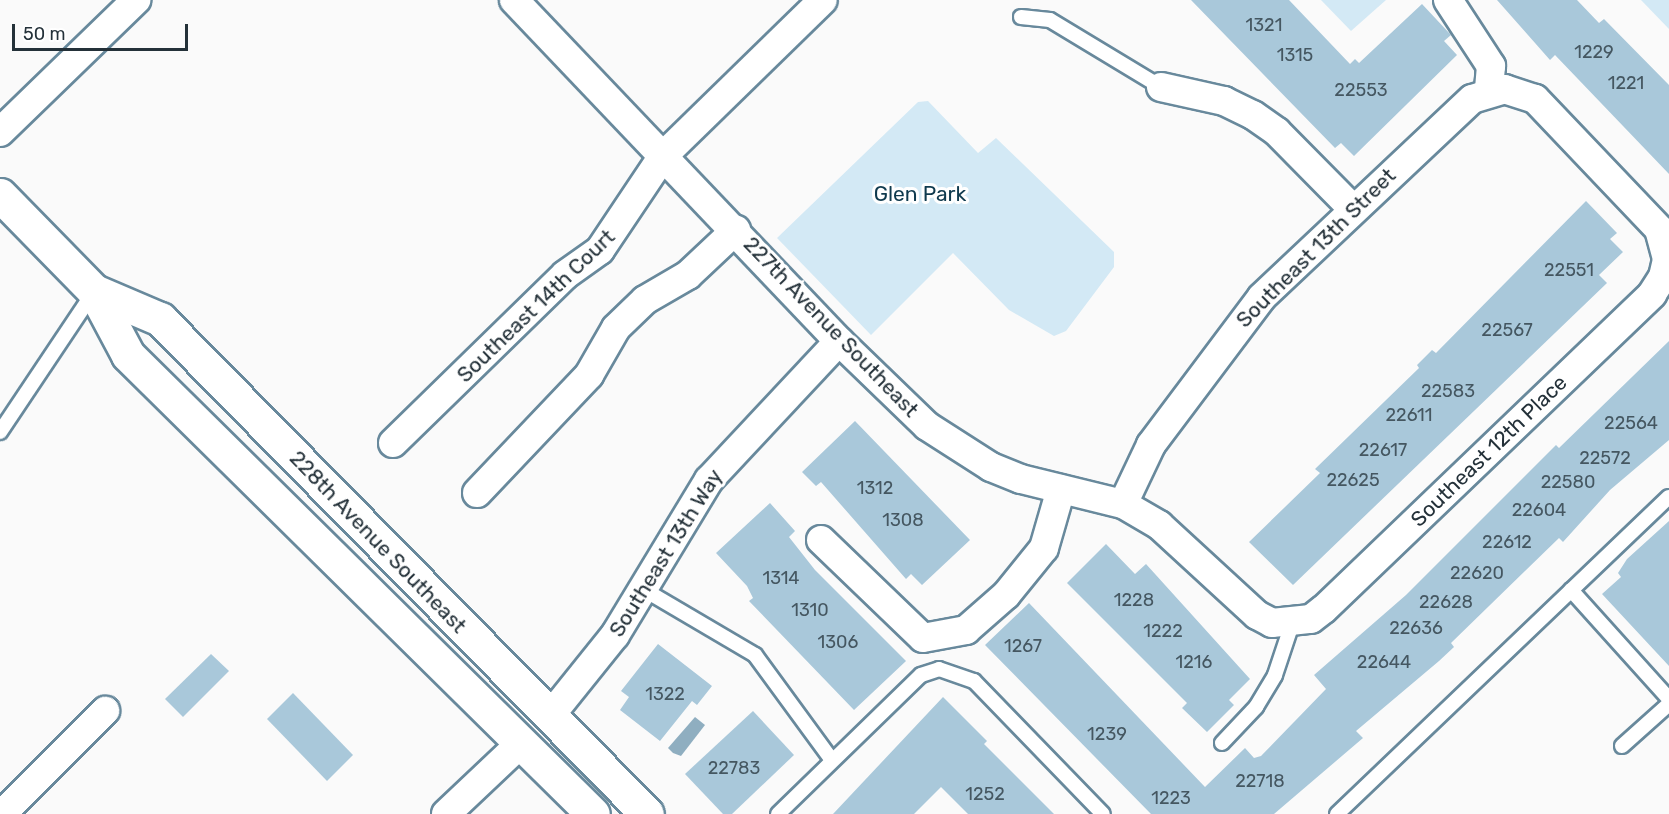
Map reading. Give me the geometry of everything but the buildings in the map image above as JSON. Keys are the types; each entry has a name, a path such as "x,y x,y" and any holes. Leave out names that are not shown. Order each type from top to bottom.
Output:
{"main road":[{"name":"228th Avenue Southeast","path":"0,195 94,291 128,355 593,814"},
{"name":"228th Avenue Southeast","path":"94,291 160,319 549,717 647,814"},
{"path":"438,660 464,658 517,710 530,717 549,717 554,742 565,760 619,814"}],"street":[{"path":"0,132 136,0"},
{"name":"227th Avenue Southeast","path":"514,0 736,230 839,341 927,426 958,448 1021,479 1123,504 1179,538 1257,615 1272,623 1292,624"},
{"name":"Southeast 14th Court","path":"393,443 565,275 600,250 663,156 823,0"},
{"path":"1448,0 1491,66 1497,90 1544,106 1662,216"},
{"path":"1161,87 1224,101 1253,115 1277,132 1352,208"},
{"name":"Southeast 13th Street","path":"1123,504 1151,444 1229,336 1352,208 1457,110 1497,90"},
{"name":"Southeast 12th Place","path":"1292,624 1324,609 1652,294 1663,277 1667,259 1662,216"},
{"path":"477,493 589,375 616,328 645,300 688,275 736,230"},
{"name":"Southeast 13th Way","path":"549,717 615,635 709,480 839,341"},
{"path":"821,540 923,638 966,630 1006,595 1044,548 1061,489"},
{"path":"2,814 105,711"},
{"path":"446,814 521,743"}],"lane":[{"path":"1021,17 1050,21 1161,87"},
{"path":"0,432 94,291"},
{"path":"1337,814 1669,497"},
{"path":"644,589 754,655 831,759"},
{"path":"1571,590 1669,701 1622,746"},
{"path":"1222,744 1256,707 1275,675 1292,624"},
{"path":"778,814 831,759 921,675 939,669 974,681 1103,814"}],"green space":[{"path":"1321,0 1386,0 1351,31"},
{"path":"1641,0 1669,0 1669,29"},
{"name":"Glen Park","path":"928,101 978,153 996,138 1114,252 1114,267 1066,331 1054,336 1009,310 953,253 871,335 777,238 918,102"}],"shaded area":[{"path":"695,717 705,725 681,756 673,753 668,748"}]}
